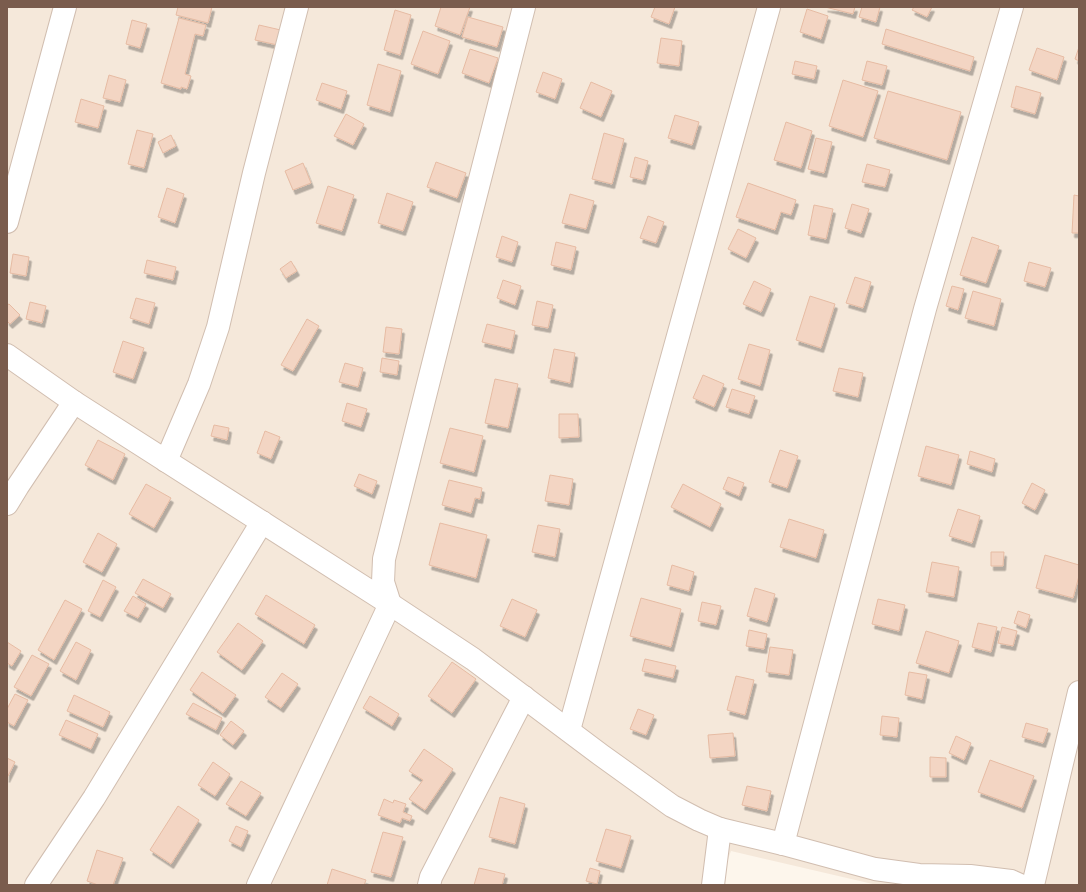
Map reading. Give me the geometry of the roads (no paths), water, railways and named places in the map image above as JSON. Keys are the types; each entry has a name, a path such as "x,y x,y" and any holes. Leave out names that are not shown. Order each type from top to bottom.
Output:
{"street":[{"path":"7,222 65,7"},
{"path":"166,461 199,384 218,327 254,173 297,7"},
{"path":"258,885 390,604 383,582 384,559 524,7"},
{"path":"569,730 768,7"},
{"path":"783,844 925,309 1012,7"},
{"path":"7,356 74,402 390,604 473,659 672,806 720,829 876,869 919,875 970,876 1011,881 1020,885"},
{"path":"7,504 74,402"},
{"path":"36,885 94,798 262,522"},
{"path":"1033,885 1079,692"},
{"path":"429,885 431,877 524,697"},
{"path":"712,885 720,829"}]}
